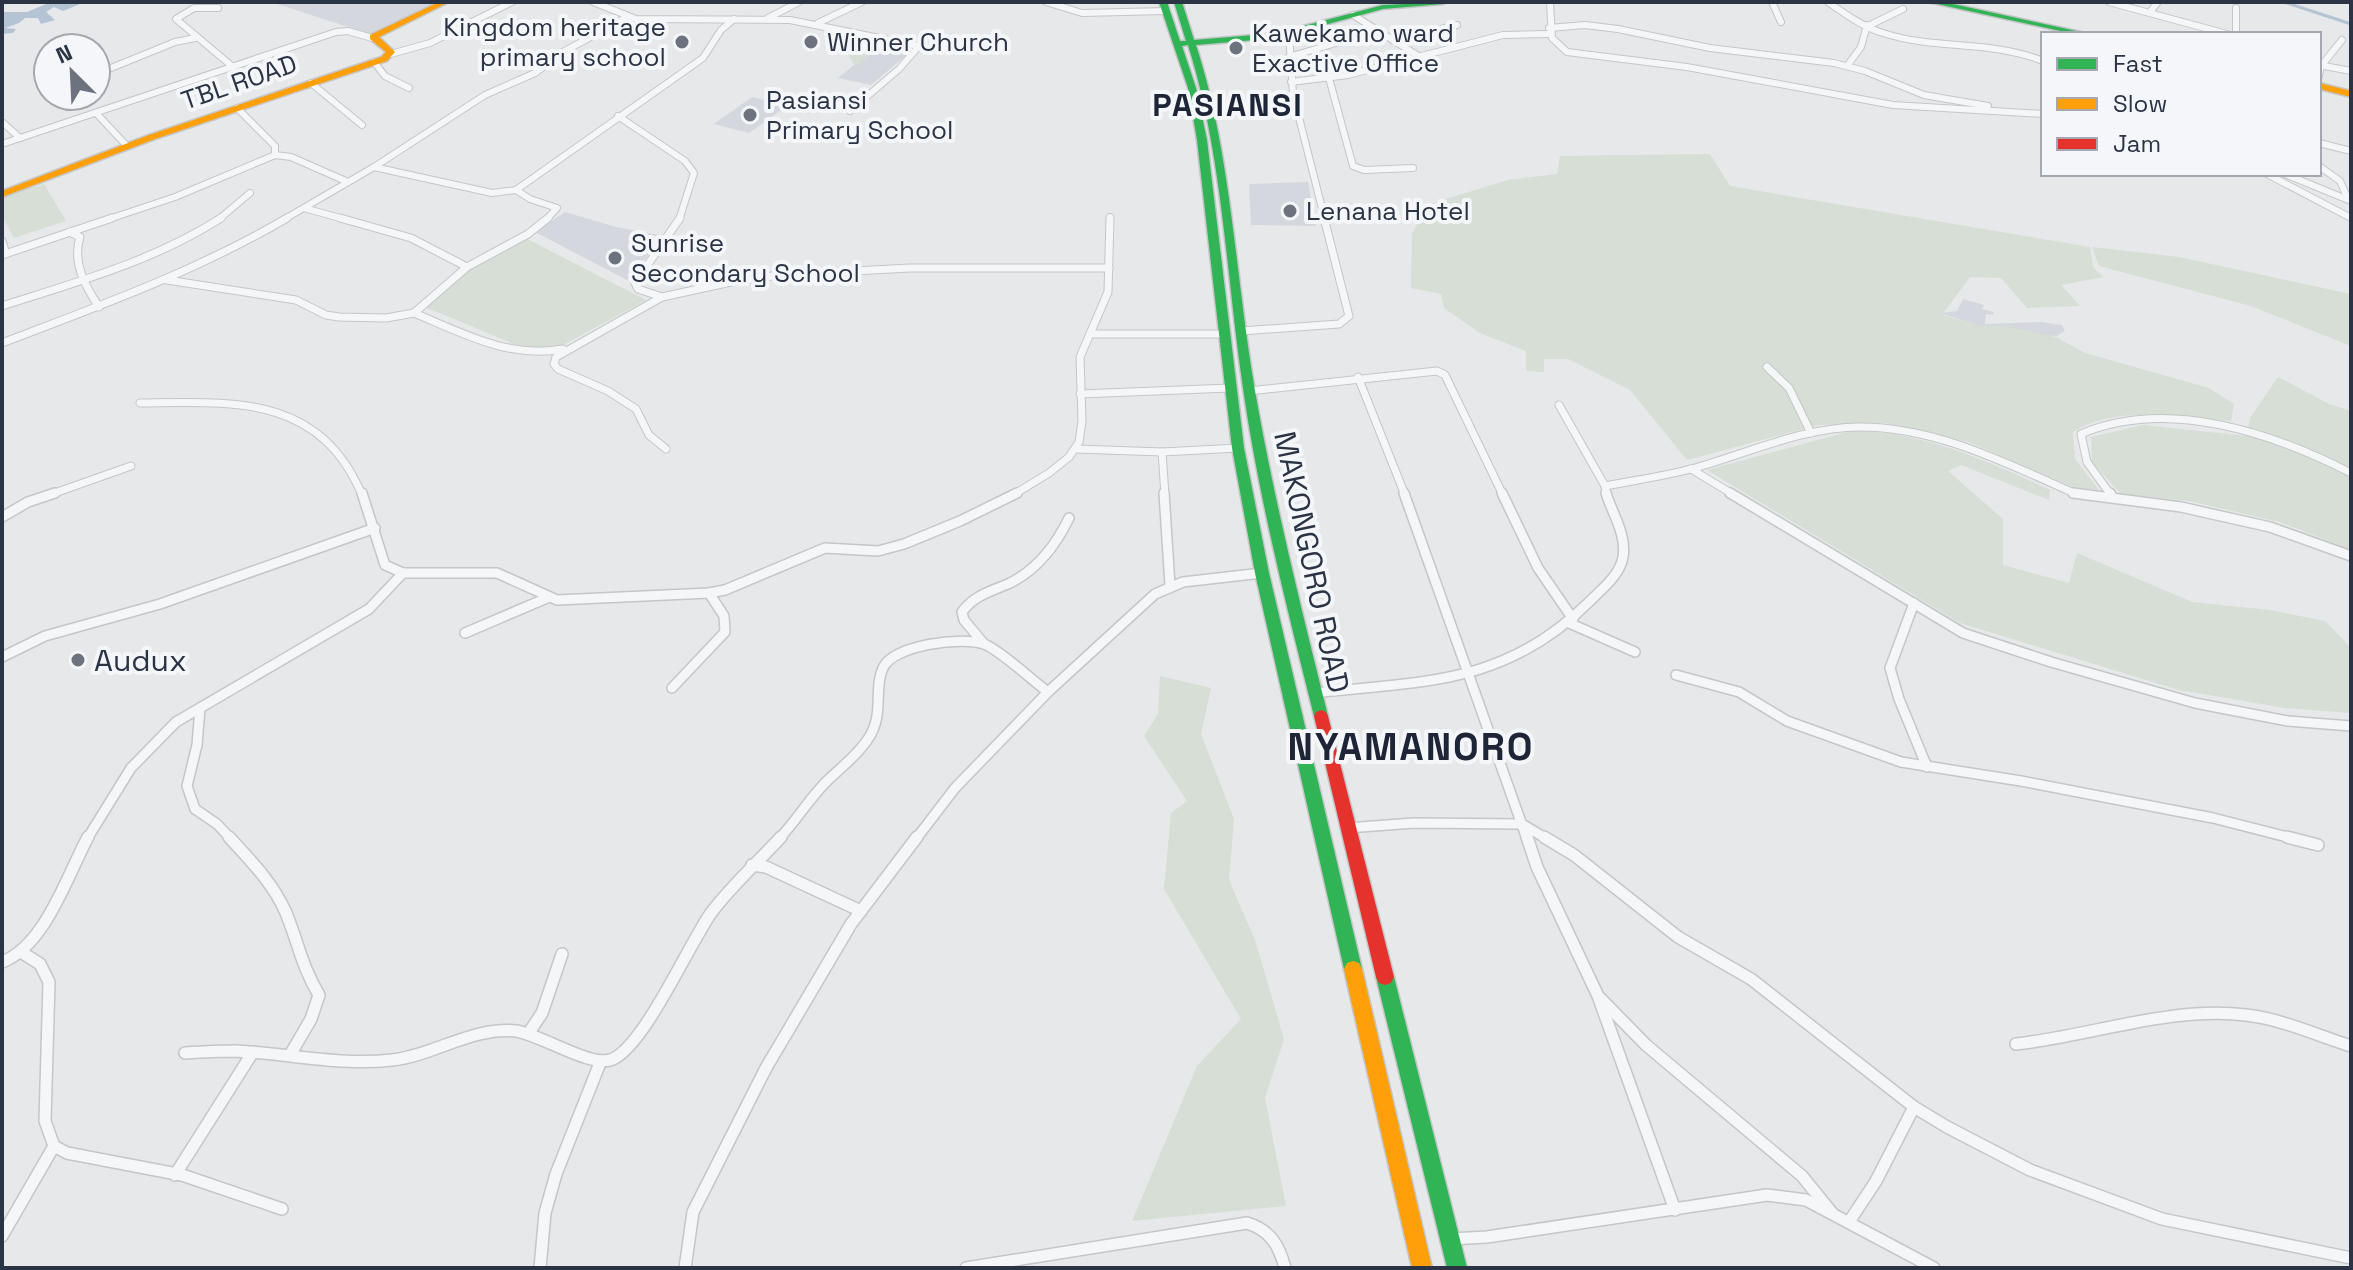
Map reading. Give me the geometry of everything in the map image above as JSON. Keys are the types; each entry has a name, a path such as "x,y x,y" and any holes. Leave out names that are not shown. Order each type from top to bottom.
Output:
{"main road":[{"path":"391,54 372,38 445,2"},
{"path":"1183,43 1289,33 1394,5 1443,2"},
{"path":"1932,2 2076,32"},
{"name":"MAKONGORO ROAD","path":"1169,5 1183,43 1204,83 1230,388 1262,573 1422,1268"},
{"name":"TBL ROAD","path":"2,194 127,146 391,54"},
{"path":"2321,86 2351,94"},
{"name":"MAKONGORO ROAD","path":"1212,167 1249,391 1314,693 1457,1268"}],"street":[{"path":"391,54 430,43 512,2"},
{"path":"593,2 604,4 627,17 668,21 768,18 818,23 919,46 906,64 881,81 850,111"},
{"path":"768,18 799,2"},
{"path":"818,23 862,2"},
{"path":"1046,2 1093,14 1169,5"},
{"path":"1550,2 1549,31 1559,49 1595,57 1687,67 1893,105 2041,114"},
{"path":"1772,2 1781,22"},
{"path":"1828,2 1867,25 1899,37 2016,50 2041,60"},
{"path":"2109,2 2220,32"},
{"path":"2150,12 2158,2"},
{"path":"218,8 194,9 176,17 178,25 233,67"},
{"path":"2236,8 2236,32"},
{"path":"1867,25 1903,9"},
{"path":"1353,15 1420,57"},
{"path":"2,343 167,280 304,208 500,87 535,73 563,52 627,17"},
{"path":"374,167 492,193 516,190 703,58 721,30 734,19"},
{"path":"1394,41 1457,25"},
{"path":"1291,82 1329,78 1503,35 1578,25 1618,29 1710,48 1847,66 1924,95 2014,111"},
{"path":"1847,66 1861,47 1867,25"},
{"path":"1289,57 1376,31"},
{"path":"2,144 336,32 353,32 372,38"},
{"path":"1241,331 1339,324 1349,316 1291,82 1289,33"},
{"path":"112,68 175,42 195,38"},
{"path":"2321,65 2342,40"},
{"path":"374,62 389,79 409,88"},
{"path":"2321,66 2351,71"},
{"path":"1329,78 1353,166 1364,170 1413,168"},
{"path":"311,83 362,125"},
{"path":"237,108 275,146 275,155"},
{"path":"96,113 127,146"},
{"path":"618,116 685,161 694,173 674,233 635,283 638,289 662,297"},
{"path":"2,122 20,138"},
{"path":"2321,144 2351,151"},
{"path":"2,241 4,255 175,197 275,155 291,157 348,182"},
{"path":"2321,167 2340,181 2349,200"},
{"path":"2271,176 2351,218"},
{"path":"2296,176 2349,200"},
{"path":"2299,190 2310,182"},
{"path":"167,280 296,300 326,315 339,317 386,318 414,313 467,267 528,234 557,211 557,208 525,198 516,190"},
{"path":"2,306 81,280 204,230 233,211 250,193"},
{"path":"304,208 411,238 467,267"},
{"path":"140,403 198,403 246,408 283,414 301,422 332,444 347,464 375,528 385,565 403,573 497,573 547,598 572,601 725,590 825,548 875,551 908,543 1036,483 1076,449 1082,424 1080,360 1105,303 1110,217"},
{"path":"70,232 80,237 76,250 82,266 81,280 99,307"},
{"path":"666,449 649,435 636,409 608,391 558,369 554,360 570,347 651,306 662,297 731,282 811,273 961,266 1109,268"},
{"path":"414,313 493,346 541,353 570,347"},
{"path":"1090,334 1224,334"},
{"path":"1767,367 1792,389 1811,433"},
{"path":"1249,391 1426,370 1445,375 1538,568 1571,621 1635,652"},
{"path":"1358,377 1425,546 1467,674 1537,867 1598,996 1675,1210"},
{"path":"1080,394 1230,388"},
{"path":"1314,693 1494,668 1538,648 1571,621 1612,577 1624,556 1618,524 1605,486 1559,405"},
{"path":"2113,498 2106,484 2085,462 2081,434 2102,424 2139,419 2243,428 2351,473"},
{"path":"1605,486 1691,469 1811,433 1858,427 1890,429 1969,447 2074,493 2181,507 2270,527 2351,556"},
{"path":"1076,449 1162,452 1238,448"},
{"path":"1162,452 1170,585"},
{"path":"2,517 28,502 131,466"},
{"path":"1691,469 1963,633 2002,648 2192,704 2305,724 2351,726"},
{"path":"1048,692 984,644 964,620 962,612 967,604 1019,579 1045,559 1069,518"},
{"path":"2,657 45,636 160,604 375,528"},
{"path":"2,962 21,952 36,936 123,774 155,738 200,708 369,609 403,573"},
{"path":"685,1268 693,1212 766,1068 861,911 955,788 1048,692 1155,594 1170,585 1262,573"},
{"path":"672,688 725,632 727,624 723,613 709,593"},
{"path":"465,633 547,598"},
{"path":"1914,603 1892,661 1890,679 1927,767"},
{"path":"185,1053 253,1052 354,1062 395,1060 490,1033 515,1031 600,1063 614,1059 628,1048 712,912 870,737 879,715 882,669 892,657 907,649 937,643 984,644"},
{"path":"1676,675 1739,692 1787,721 1901,762 2021,781 2213,818 2318,845"},
{"path":"200,708 197,745 187,786 191,801 195,809 217,824 267,878 286,913 304,971 319,995 311,1019 290,1055"},
{"path":"1347,828 1414,823 1522,824 1574,855 1678,937 1751,979 1914,1107 2030,1170 2162,1219 2351,1258"},
{"path":"752,865 766,867 861,911"},
{"path":"21,952 36,959 47,972 49,982 44,1065 45,1121 54,1146 67,1153 175,1175 282,1209"},
{"path":"528,1034 542,1013 562,954"},
{"path":"1598,996 1646,1045 1802,1176 1834,1214"},
{"path":"2016,1044 2074,1037 2136,1021 2215,1014 2266,1019 2351,1046"},
{"path":"175,1175 253,1052"},
{"path":"540,1268 545,1213 552,1187 600,1063"},
{"path":"1849,1222 1866,1201 1914,1107"},
{"path":"2,1236 54,1146"},
{"path":"1450,1239 1487,1237 1777,1195 1806,1200 1934,1268"},
{"path":"966,1268 1247,1223 1262,1226 1274,1238 1285,1268"}],"shaded area":[{"path":"271,2 438,2 370,34"},
{"path":"862,36 887,42 855,67 843,44 849,38"},
{"path":"884,41 916,47 871,85 838,78"},
{"name":"Pasiansi Primary School","path":"752,97 787,106 749,133 714,124"},
{"path":"1710,154 1730,186 2090,247 2093,267 2103,277 2061,285 2080,306 2027,308 2001,278 1970,277 1942,315 1982,326 2006,326 2056,337 2085,353 2209,388 2234,404 2231,421 2129,415 2091,423 2073,432 2075,459 2099,490 2073,487 1971,443 1885,423 1819,425 1687,460 1630,390 1568,359 1544,359 1544,372 1526,371 1526,351 1480,333 1444,308 1441,294 1411,288 1412,233 1430,204 1508,180 1557,174 1560,156"},
{"path":"1308,182 1316,226 1251,225 1249,184"},
{"path":"44,184 66,221 14,238 2,215 2,197"},
{"name":"Sunrise Secondary School","path":"565,212 616,227 664,236 627,280 535,232"},
{"path":"527,239 646,300 543,356 425,307 469,266"},
{"path":"2092,247 2179,257 2351,294 2351,346 2251,306 2099,266"},
{"path":"1963,299 1984,305 1982,309 1994,312 1993,315 1986,314 1985,324 2041,322 2062,325 2065,331 2056,336 1987,328 1939,313 1957,311"},
{"path":"2278,377 2329,404 2351,411 2351,550 2280,522 2189,501 2121,494 2092,462 2091,437 2143,425 2247,436 2250,418"},
{"path":"1851,431 1902,436 1953,449 2050,490 2049,500 1961,465 1948,471 2003,519 2003,565 2069,583 2077,553 2192,602 2270,610 2325,621 2351,648 2351,713 2285,708 2179,690 1960,623 1707,470"},
{"path":"1160,676 1211,688 1201,734 1234,819 1229,880 1255,940 1284,1039 1265,1098 1286,1206 1132,1221 1197,1066 1241,1019 1164,889 1171,813 1187,801 1144,736 1158,714"}],"water":[{"path":"51,2 85,2 63,11 54,7 46,12 55,20 41,24 38,18 25,18 5,28 16,29 13,33 2,34 2,12 27,12"}],"waterway":[{"path":"2284,2 2351,24"}],"traffic: fast":[{"path":"1163,2 1192,88 1202,140 1238,448 1262,573 1353,969"},
{"path":"1178,2 1204,83 1215,138 1249,391 1285,572 1321,716"},
{"path":"1176,44 1277,35 1383,7 1443,2"},
{"path":"1932,2 2076,32"},
{"path":"1385,977 1457,1268"}],"traffic: slow":[{"path":"2,194 152,137 384,59 391,52 373,37 445,2"},
{"path":"2321,86 2351,94"},
{"path":"1353,969 1422,1268"}],"traffic: jam":[{"path":"1321,716 1385,977"}],"place":[{"name":"Kingdom heritage primary school","path":"682,42"},
{"name":"Winner Church","path":"811,42"},
{"name":"Kawekamo ward Exactive Office","path":"1236,48"},
{"name":"Pasiansi Primary School","path":"750,115"},
{"name":"Lenana Hotel","path":"1290,211"},
{"name":"Sunrise Secondary School","path":"615,258"},
{"name":"Audux","path":"78,660"}],"district":[{"name":"PASIANSI","path":"1228,105"},
{"name":"NYAMANORO","path":"1411,747"}]}
